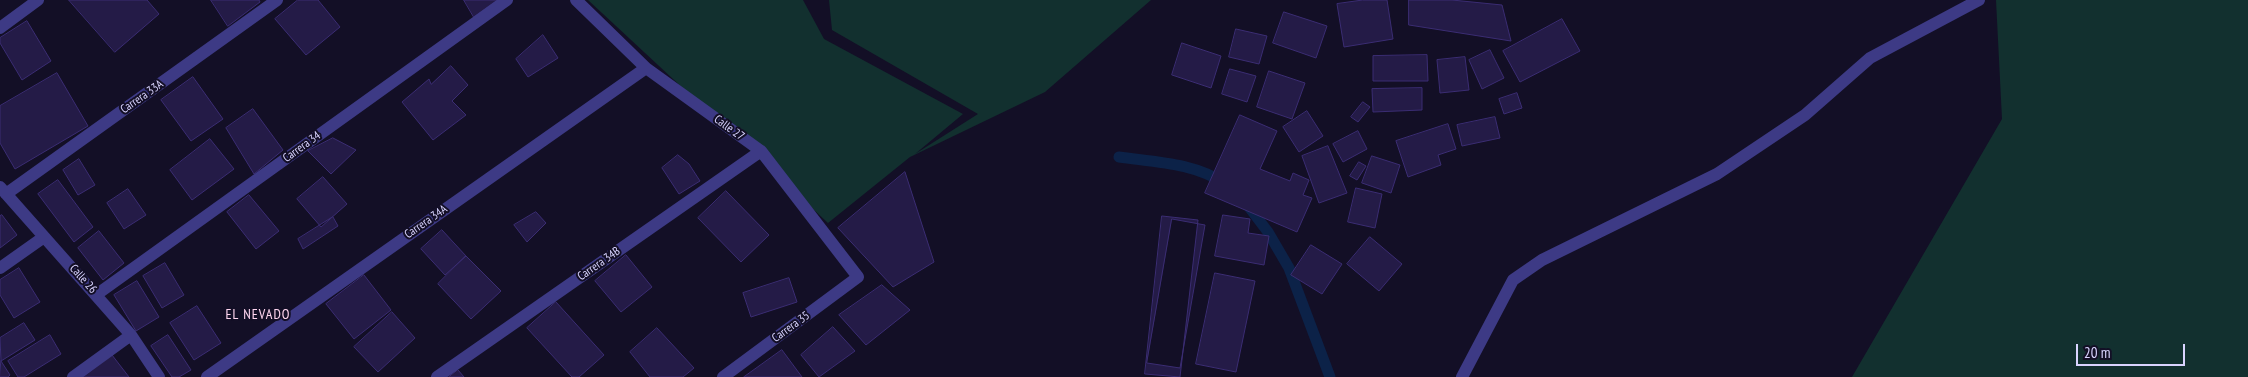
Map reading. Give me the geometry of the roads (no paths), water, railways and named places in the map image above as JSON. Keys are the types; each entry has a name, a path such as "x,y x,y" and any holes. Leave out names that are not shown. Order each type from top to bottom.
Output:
{"street":[{"path":"0,28 38,0"},
{"name":"Carrera 33A","path":"3,190 277,0"},
{"name":"Carrera 34","path":"96,294 507,0"},
{"name":"Calle 27","path":"576,0 646,68 761,151 858,277"},
{"path":"1462,377 1513,280 1542,260 1717,174 1805,115 1870,58 1979,0"},
{"name":"Carrera 34A","path":"207,377 646,68"},
{"name":"Carrera 34B","path":"437,377 761,151"},
{"name":"Calle 26","path":"3,190 96,294 131,336 159,377"},
{"path":"0,268 44,237"},
{"name":"Carrera 35","path":"723,377 858,277"},
{"path":"73,377 131,336"}],"waterway":[{"path":"1119,157 1174,164 1214,177 1225,184"},
{"path":"1246,203 1268,232 1289,268 1330,377"}],"district":[{"name":"EL NEVADO","path":"258,315"}]}
